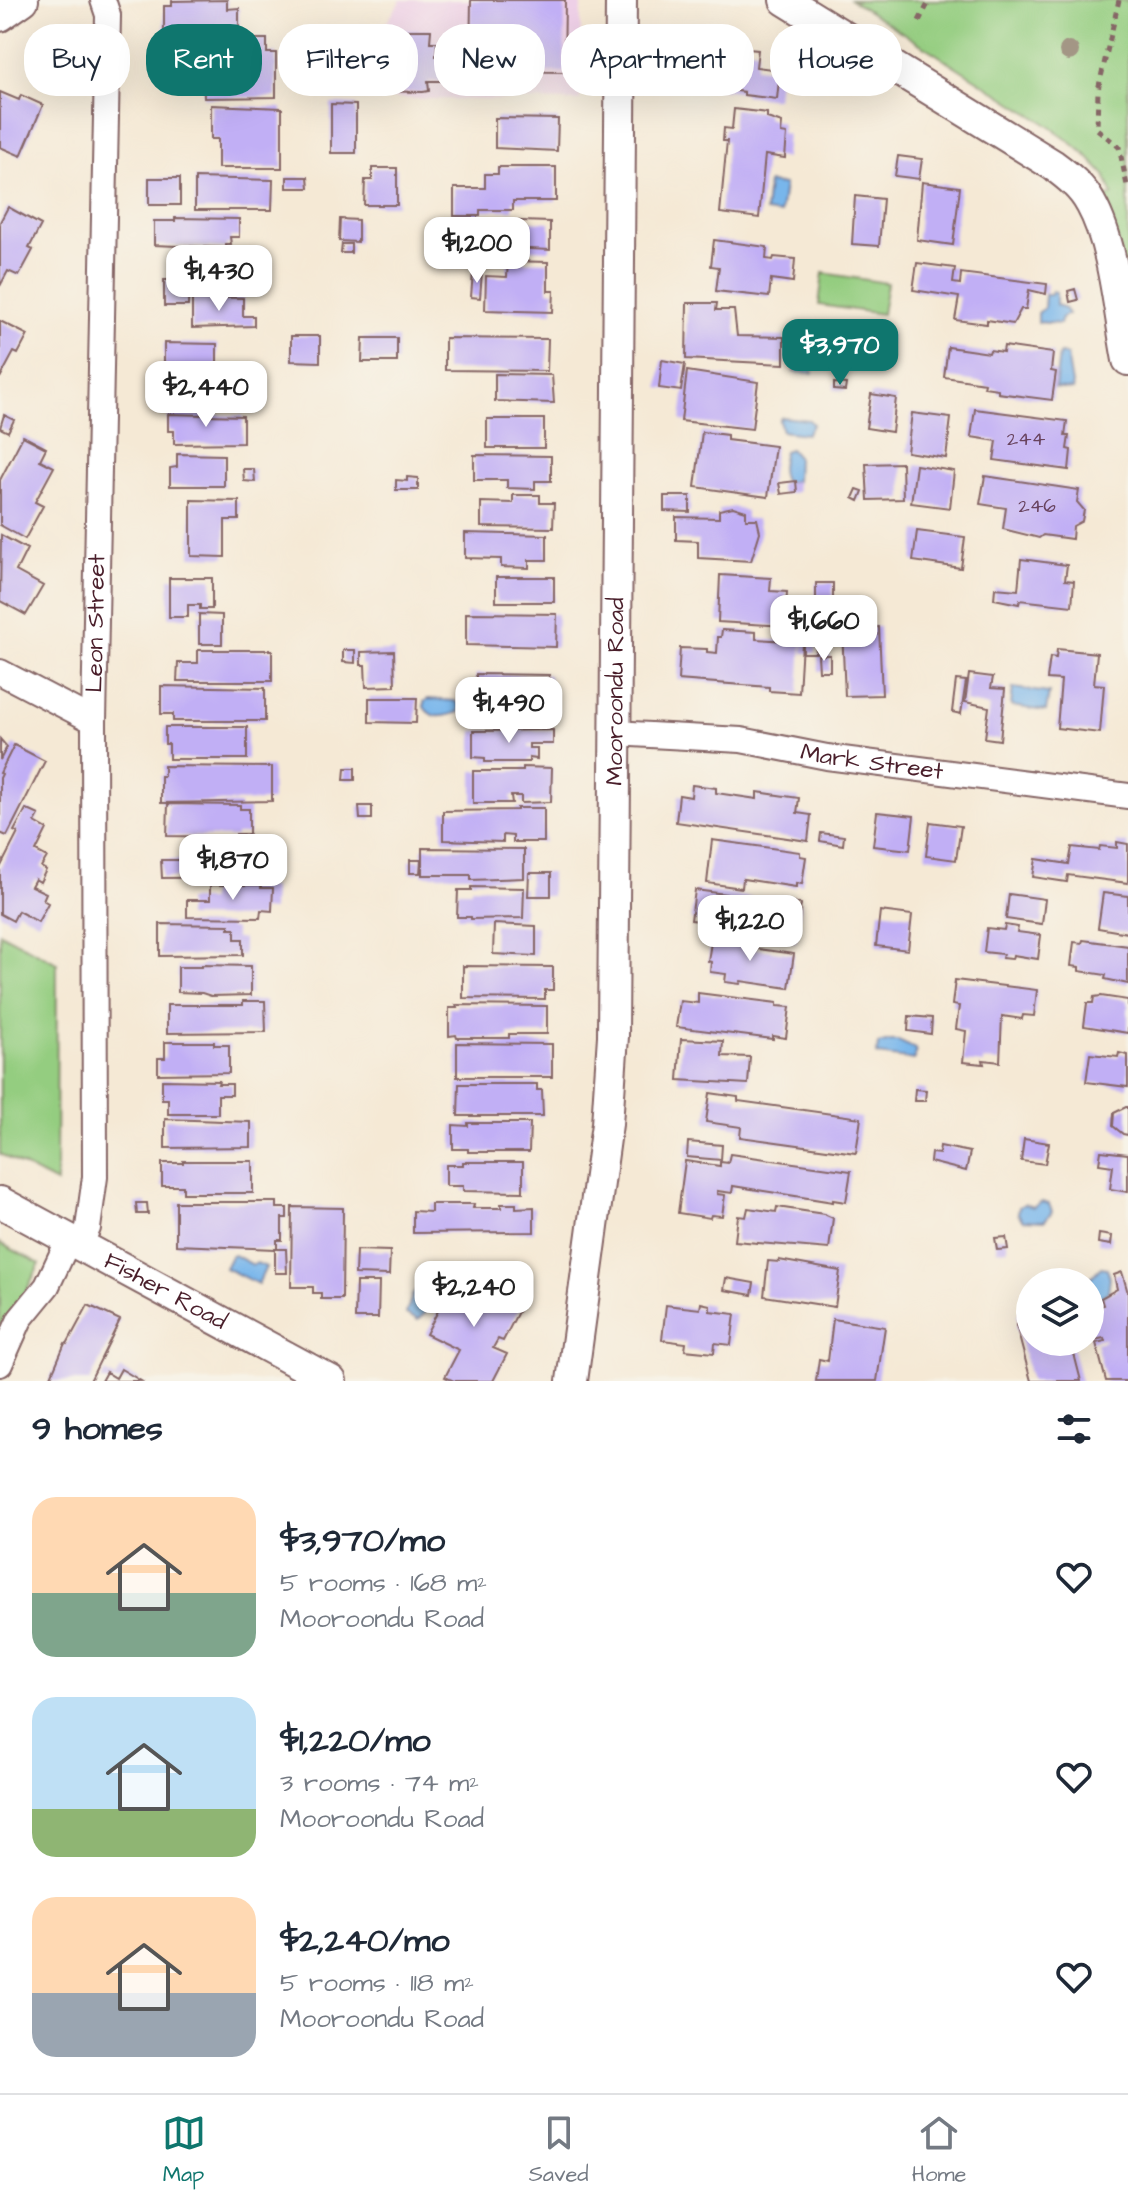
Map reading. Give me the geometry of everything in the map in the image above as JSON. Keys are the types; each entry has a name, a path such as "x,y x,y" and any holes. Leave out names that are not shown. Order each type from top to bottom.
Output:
{"street":[{"path":"0,16 23,0"},
{"name":"Leon Street","path":"0,1364 20,1319 88,1228 95,1177 94,721 108,31 108,15 103,0"},
{"name":"Mooroondu Road","path":"572,1381 607,1124 613,1036 621,0"},
{"path":"785,0 1073,180 1091,202 1103,230 1128,360"},
{"path":"0,672 94,721"},
{"name":"Mark Street","path":"614,733 741,740 827,757 1128,796"},
{"name":"Fisher Road","path":"0,1202 331,1381"}],"path":[{"path":"919,21 930,0"},
{"path":"1119,0 1098,90 1097,129 1119,147 1128,190"}],"shaded area":[{"path":"401,0 581,0 581,24 561,24 561,96 580,96 580,101 361,98 418,96 418,24 386,24"}],"green space":[{"path":"851,0 1128,0 1128,360 1091,202 1113,195 1105,175 1083,152 1048,125 902,32 902,24 889,24"},
{"path":"823,273 887,283 882,314 819,305"},
{"path":"0,933 57,963 56,1183 0,1154"},
{"path":"0,1243 40,1264 0,1341"}],"water":[{"path":"768,183 784,185 780,214 765,212"},
{"path":"1052,291 1056,292 1056,305 1063,307 1068,314 1062,317 1060,324 1038,322 1045,295 1051,295"},
{"path":"794,332 814,332 813,373 794,372 794,361 799,361 799,345 794,344"},
{"path":"1059,354 1067,355 1073,390 1055,388"},
{"path":"236,383 265,387 265,395 261,398 236,397 233,390"},
{"path":"782,417 809,420 813,424 806,434 782,431 779,420"},
{"path":"790,449 797,457 796,481 785,482 781,463 784,451"},
{"path":"1013,688 1049,693 1046,711 1011,706"},
{"path":"428,699 455,701 459,712 440,716 431,714 424,707"},
{"path":"890,1041 916,1049 914,1060 877,1055 878,1044"},
{"path":"1042,1202 1049,1204 1052,1212 1044,1221 1023,1220 1018,1214 1019,1207 1024,1204 1033,1207"},
{"path":"234,1255 253,1265 257,1263 266,1267 258,1284 225,1268"},
{"path":"1101,1267 1107,1268 1110,1278 1108,1292 1104,1294 1104,1268"},
{"path":"423,1280 436,1286 432,1293 433,1305 418,1320 406,1314 412,1296"}],"building":[{"path":"227,0 227,9 239,8 239,24 164,24 164,6 172,6 172,1"},
{"path":"471,0 565,0 565,24 561,24 561,72 545,72 545,24 471,24"},
{"path":"418,30 431,30 434,81 428,81 429,91 418,92"},
{"path":"262,39 267,39 267,53 276,53 276,97 204,98 262,96"},
{"path":"754,50 758,50 756,67 770,69 770,96 777,96 777,99 752,96"},
{"path":"0,92 19,100 21,95 43,105 21,156 0,147"},
{"path":"331,104 356,105 356,153 331,153"},
{"path":"211,105 282,108 282,168 218,168 218,139 211,139"},
{"path":"734,109 767,113 767,118 782,123 781,133 787,134 785,158 765,155 759,218 720,213 727,141 723,141 724,128 732,129"},
{"path":"495,118 558,119 557,151 495,148"},
{"path":"898,156 922,159 919,179 895,176"},
{"path":"498,167 556,167 556,201 513,201 513,210 480,210 480,216 454,216 454,188 485,188 485,174 498,174"},
{"path":"372,168 397,168 397,205 364,205 365,180 372,180"},
{"path":"287,177 308,177 309,188 287,188"},
{"path":"149,178 180,178 180,205 149,205"},
{"path":"195,178 273,180 272,210 195,210"},
{"path":"922,182 960,187 953,245 917,240"},
{"path":"855,196 883,199 879,246 852,244"},
{"path":"8,207 41,225 29,248 33,250 19,276 8,271 0,286 0,222"},
{"path":"175,218 239,219 239,237 230,237 231,244 226,244 226,248 154,245 154,221 175,221"},
{"path":"340,219 358,220 358,242 339,241"},
{"path":"470,222 550,222 550,250 470,246"},
{"path":"714,240 767,247 766,259 795,259 793,282 771,279 769,297 716,291 719,267 711,266"},
{"path":"342,244 351,244 351,253 341,253"},
{"path":"192,257 256,260 256,287 192,288 192,279 189,279 188,306 164,306 164,280 174,280 174,259 192,260"},
{"path":"508,261 548,262 548,291 554,291 553,312 485,310 486,276 507,277"},
{"path":"917,263 955,268 953,283 960,284 961,273 1047,284 1046,294 1029,290 1026,309 1021,309 1013,324 955,320 959,297 913,290"},
{"path":"473,272 482,272 480,298 471,297"},
{"path":"1075,289 1078,300 1070,302 1068,291"},
{"path":"192,297 243,298 243,316 254,316 254,326 192,328"},
{"path":"687,303 717,303 716,310 734,310 737,336 784,337 784,364 686,359"},
{"path":"0,321 28,335 18,354 14,352 0,378"},
{"path":"868,331 891,334 886,372 863,368"},
{"path":"291,336 320,336 320,362 291,361"},
{"path":"363,338 397,338 397,362 362,362"},
{"path":"445,338 548,339 547,371 445,370"},
{"path":"164,343 217,344 217,369 202,370 202,399 170,399 170,374 164,373"},
{"path":"1004,346 1053,353 1051,371 1056,372 1052,400 998,393 998,389 984,387 985,383 944,377 948,347 989,353 990,350 1003,352"},
{"path":"662,360 685,364 681,391 659,388"},
{"path":"687,371 758,382 752,429 681,421"},
{"path":"495,374 552,375 554,403 495,401"},
{"path":"834,383 846,384 845,391 834,390"},
{"path":"871,394 896,398 892,432 866,428"},
{"path":"975,409 1067,421 1065,436 1069,436 1067,449 1071,450 1069,470 994,460 997,441 971,437"},
{"path":"912,413 951,418 946,458 907,452"},
{"path":"168,414 243,416 243,443 174,444 174,431 168,431"},
{"path":"4,415 14,420 8,432 0,428"},
{"path":"487,419 544,419 544,448 487,448"},
{"path":"702,432 727,435 727,440 775,446 768,497 695,487"},
{"path":"23,436 46,448 40,460 54,467 35,502 43,506 25,539 0,525 0,480"},
{"path":"177,454 224,455 224,486 170,486 170,468 177,467"},
{"path":"474,455 551,456 551,481 535,481 535,489 507,488 507,480 474,480"},
{"path":"902,463 903,499 868,500 866,464"},
{"path":"916,465 954,471 950,508 911,503"},
{"path":"243,469 254,469 255,482 244,481"},
{"path":"985,476 1079,490 1077,502 1084,510 1082,521 1073,526 1072,539 1043,535 1039,538 1003,529 1006,508 980,504"},
{"path":"407,477 418,478 418,490 396,490 396,480 407,481"},
{"path":"796,481 797,492 781,494 779,483"},
{"path":"857,489 863,491 859,501 853,498"},
{"path":"513,495 540,495 540,503 554,503 553,528 481,527 481,502 513,503"},
{"path":"664,496 690,496 690,512 664,511"},
{"path":"191,500 239,501 239,520 225,520 225,557 191,556"},
{"path":"733,507 746,511 746,519 757,519 760,532 751,561 698,558 698,541 676,540 676,517 719,518 719,510"},
{"path":"917,531 965,537 961,568 913,561"},
{"path":"465,533 547,535 547,560 529,560 529,568 501,567 501,559 465,558"},
{"path":"1,535 27,549 16,571 43,586 26,615 0,601"},
{"path":"1021,559 1067,565 1065,580 1074,581 1072,606 1020,600 1019,604 994,599 995,588 1018,590"},
{"path":"720,575 771,578 770,591 787,592 785,626 718,622"},
{"path":"496,577 554,577 554,602 496,602"},
{"path":"169,578 212,578 212,609 188,605 188,617 169,617"},
{"path":"816,583 833,583 833,615 816,614"},
{"path":"466,613 557,614 556,647 466,645"},
{"path":"199,614 222,615 222,644 199,644"},
{"path":"879,627 882,695 845,696 842,628"},
{"path":"722,630 756,632 756,639 802,642 799,693 769,691 769,687 678,680 680,648 707,649 707,652 717,653 718,637 721,637"},
{"path":"815,636 816,653 803,653 803,637"},
{"path":"1057,649 1097,653 1094,684 1104,685 1100,733 1057,728 1061,680 1047,679 1050,657 1056,658"},
{"path":"198,650 272,650 272,681 177,681 178,663 198,663"},
{"path":"343,650 355,650 355,663 343,662"},
{"path":"394,651 395,686 366,687 361,652"},
{"path":"818,655 830,655 830,671 819,671"},
{"path":"476,674 549,675 553,721 476,720"},
{"path":"969,674 993,677 991,688 1005,689 1000,740 985,738 989,707 965,702"},
{"path":"956,680 966,681 961,714 952,712"},
{"path":"161,686 265,688 265,721 173,721 173,714 161,714"},
{"path":"369,698 417,698 416,723 369,722"},
{"path":"165,727 247,727 247,759 169,759"},
{"path":"553,730 553,744 529,744 529,748 537,748 537,759 529,758 529,762 485,762 485,758 473,757 473,731"},
{"path":"0,739 7,747 0,760"},
{"path":"14,745 45,761 7,836 0,833 0,773"},
{"path":"164,766 272,767 272,801 161,803"},
{"path":"523,767 552,768 551,802 521,803 521,796 511,796 512,803 473,803 473,771 523,771"},
{"path":"345,768 355,768 355,780 344,780"},
{"path":"692,785 716,788 716,793 757,799 757,792 799,798 797,813 811,815 808,841 676,822 679,795 691,797"},
{"path":"168,804 240,805 240,809 249,809 249,834 236,834 236,837 167,836"},
{"path":"359,806 372,806 372,819 360,819"},
{"path":"544,808 544,842 513,842 513,836 503,835 503,842 443,840 443,811"},
{"path":"26,809 39,815 35,822 47,829 36,851 47,857 41,867 46,870 40,882 35,879 31,886 46,893 43,900 48,903 38,922 18,911 13,921 0,914 0,868"},
{"path":"877,812 914,816 910,850 873,846"},
{"path":"930,822 961,826 956,860 926,856"},
{"path":"821,833 844,836 843,845 820,841"},
{"path":"712,840 800,852 800,856 806,857 802,884 796,883 796,887 743,879 742,888 707,883"},
{"path":"1117,842 1128,844 1128,883 1068,875 1067,882 1033,877 1036,859 1069,864 1072,847 1117,848"},
{"path":"185,846 263,849 263,877 162,878 161,860 185,860"},
{"path":"422,848 524,849 524,878 471,880 471,875 422,875"},
{"path":"410,860 421,860 420,873 410,873"},
{"path":"529,873 551,873 551,896 528,896"},
{"path":"210,885 261,885 261,888 273,888 272,911 261,910 260,918 187,917 187,900 210,900"},
{"path":"471,887 524,888 523,918 457,917 458,890 471,890"},
{"path":"695,890 801,904 796,942 700,929 701,921 691,920"},
{"path":"1103,893 1128,896 1128,933 1098,928"},
{"path":"1009,894 1045,899 1042,924 1006,919"},
{"path":"880,911 912,915 908,950 876,946"},
{"path":"160,924 229,925 229,929 235,929 235,939 243,939 243,955 160,956"},
{"path":"494,924 536,926 536,956 493,954"},
{"path":"1005,925 1018,927 1017,932 1041,935 1038,959 1013,955 1012,959 1002,958 1003,954 984,952 987,928 1004,930"},
{"path":"712,936 745,941 744,947 794,954 789,988 741,981 740,984 725,982 726,974 710,972 711,962 708,961"},
{"path":"1083,940 1128,946 1128,984 1071,966 1074,942 1082,943"},
{"path":"251,966 251,995 211,996 178,992 178,967"},
{"path":"463,966 553,967 553,990 545,990 545,999 463,998"},
{"path":"955,980 1037,990 1034,1016 1023,1015 1022,1019 1002,1016 1000,1062 963,1062 966,1031 956,1029 959,1006 952,1005"},
{"path":"698,993 790,1007 786,1038 676,1027 680,1001 698,1003"},
{"path":"1094,997 1128,1000 1128,1033 1084,1026 1087,1003 1093,1003"},
{"path":"243,1001 265,1001 266,1032 167,1033 167,1005 243,1005"},
{"path":"456,1005 547,1006 547,1034 509,1034 509,1038 449,1036 449,1008 457,1008"},
{"path":"909,1016 932,1018 931,1034 908,1031"},
{"path":"681,1039 723,1041 722,1056 750,1057 748,1084 678,1080"},
{"path":"165,1042 229,1045 229,1073 158,1074 158,1058 165,1058"},
{"path":"457,1043 552,1044 552,1077 457,1077"},
{"path":"1119,1053 1128,1055 1128,1087 1086,1082 1090,1054 1118,1057"},
{"path":"162,1080 219,1081 218,1084 232,1084 232,1095 218,1095 218,1114 168,1114 168,1099 162,1099"},
{"path":"459,1084 537,1084 537,1090 542,1090 543,1116 458,1116"},
{"path":"915,1089 926,1090 925,1101 914,1101"},
{"path":"710,1093 738,1097 738,1101 861,1118 856,1153 740,1137 741,1127 706,1122"},
{"path":"1126,1107 1128,1135 1113,1126 1114,1113"},
{"path":"165,1119 251,1122 251,1147 165,1148"},
{"path":"468,1123 530,1123 529,1152 468,1152 468,1149 453,1149 453,1125 468,1126"},
{"path":"1024,1139 1049,1143 1045,1164 1021,1161"},
{"path":"688,1142 722,1145 721,1160 687,1157"},
{"path":"940,1146 970,1152 966,1171 930,1162 931,1153 939,1154"},
{"path":"1101,1151 1128,1154 1128,1192 1110,1189 1113,1166 1099,1164"},
{"path":"730,1154 851,1171 846,1202 733,1186 732,1193 717,1191 717,1194 725,1195 722,1216 711,1215 710,1218 678,1213 685,1161 720,1166 720,1162 728,1163"},
{"path":"253,1161 253,1193 183,1193 183,1186 162,1186 162,1163"},
{"path":"463,1162 523,1162 523,1192 463,1191 463,1186 446,1186 446,1165 463,1165"},
{"path":"176,1202 277,1202 277,1208 287,1208 287,1218 282,1218 282,1240 277,1240 277,1249 286,1249 287,1273 275,1273 275,1249 176,1245"},
{"path":"136,1203 147,1203 148,1214 137,1214"},
{"path":"431,1204 474,1204 473,1208 501,1208 501,1204 516,1204 516,1208 534,1207 534,1232 413,1233 413,1211 431,1212"},
{"path":"292,1207 343,1208 342,1299 321,1299 321,1293 313,1293 313,1287 291,1287"},
{"path":"777,1207 833,1218 829,1249 735,1241 738,1216 746,1217 748,1208 776,1212"},
{"path":"1099,1234 1112,1236 1111,1245 1098,1243"},
{"path":"1006,1237 1008,1249 997,1250 995,1238"},
{"path":"356,1250 390,1251 389,1275 355,1274"},
{"path":"779,1260 840,1271 835,1307 764,1296 768,1261"},
{"path":"1122,1272 1128,1293 1128,1381 1106,1381 1099,1356 1104,1356 1104,1296 1117,1289 1114,1275"},
{"path":"726,1278 754,1283 752,1295 724,1290"},
{"path":"454,1280 476,1280 522,1304 503,1341 498,1339 493,1348 507,1354 493,1381 454,1381 445,1377 459,1350 426,1334"},
{"path":"356,1282 379,1282 378,1318 355,1318"},
{"path":"701,1303 710,1305 710,1311 735,1314 731,1345 715,1343 714,1353 685,1350 686,1343 662,1340 666,1305 700,1309"},
{"path":"88,1305 120,1320 90,1381 49,1381 65,1343"},
{"path":"833,1319 885,1327 877,1381 816,1381 819,1359 828,1361"},
{"path":"1024,1356 1075,1356 1081,1381 1031,1381"},
{"path":"121,1369 141,1381 101,1381 106,1372 116,1378"}]}
